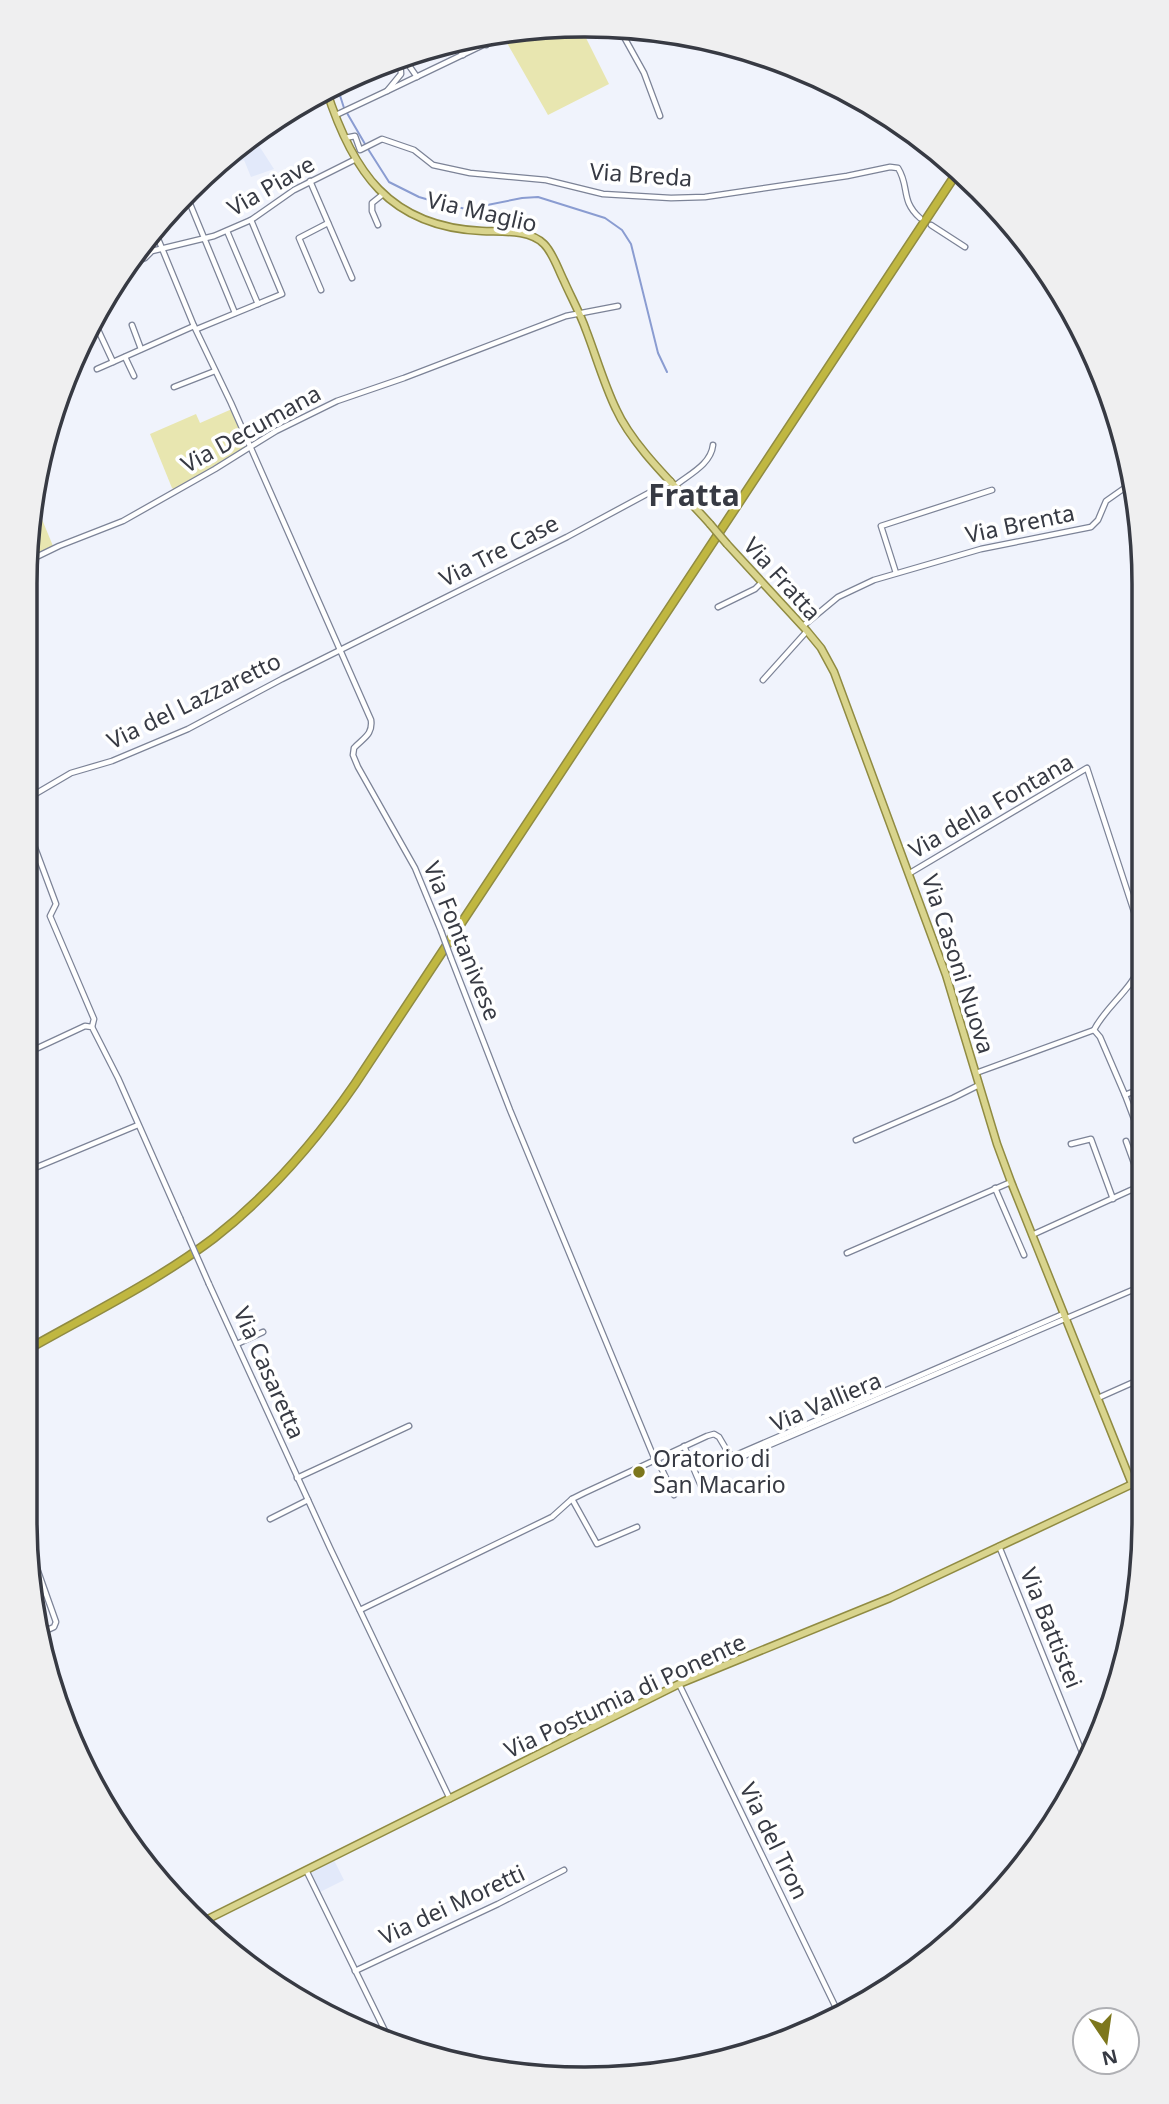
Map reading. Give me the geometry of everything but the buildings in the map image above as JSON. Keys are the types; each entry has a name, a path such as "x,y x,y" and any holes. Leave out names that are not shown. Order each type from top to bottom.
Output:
{"highway":[{"path":"37,1344 166,1270 213,1238 268,1191 314,1140 355,1084 953,179"}],"main road":[{"name":"Via Maglio","path":"330,100 356,159 382,195 416,215 441,224 472,231 533,236 547,247 579,313"},
{"name":"Via Fratta","path":"579,313 621,419 761,583 821,648 834,672 902,854"},
{"name":"Via Casoni Nuova","path":"902,854 958,1010 1011,1182 1132,1484"},
{"name":"Via Postumia di Ponente","path":"210,1919 679,1684 890,1598 1132,1484"}],"street":[{"path":"625,38 644,74 660,116"},
{"path":"336,115 484,46"},
{"path":"460,51 463,55"},
{"path":"408,66 416,76"},
{"path":"387,91 401,73 401,69"},
{"path":"401,73 416,76"},
{"path":"401,73 411,80"},
{"name":"Via Breda","path":"345,138 354,136 360,150 385,140 414,150 433,165 483,176 546,180 603,194 671,198 705,197 890,167 898,168 903,176 906,199 911,210 920,218"},
{"name":"Via Piave","path":"147,255 160,248 227,231 251,220 310,181 356,159"},
{"path":"310,181 352,278"},
{"path":"378,225 372,211 372,203 382,195"},
{"path":"190,204 235,313"},
{"path":"97,369 282,294 251,220"},
{"path":"321,290 299,238 328,223"},
{"path":"931,225 965,247"},
{"path":"227,231 258,304"},
{"name":"Via Fontanivese","path":"158,241 371,720 372,729 354,748 353,755 415,868 510,1110 656,1460 674,1495"},
{"name":"Via Decumana","path":"38,556 122,521 276,431 337,401 566,316 618,306"},
{"path":"132,325 140,350"},
{"path":"99,331 113,362"},
{"path":"125,356 134,376"},
{"path":"174,387 215,370"},
{"name":"Via Tre Case","path":"340,650 674,483 706,461 712,454 713,445"},
{"name":"Via Brenta","path":"763,680 805,629 838,597 874,580 981,549 1091,527 1098,520 1107,501 1124,489"},
{"name":"Via Brenta","path":"895,573 881,526 992,490"},
{"path":"718,607 744,596 761,583"},
{"name":"Via del Lazzaretto","path":"37,793 71,773 112,761 188,729 340,650"},
{"name":"Via della Fontana","path":"910,873 1087,768 1132,906"},
{"name":"Via Casaretta","path":"37,852 57,904 50,916 94,1019 92,1027 308,1500 450,1799"},
{"path":"976,1073 1094,1030 1100,1016 1132,979"},
{"path":"37,1048 85,1026 92,1027"},
{"path":"1094,1030 1100,1037 1132,1114"},
{"name":"Via Casoni Nuova","path":"856,1140 979,1085"},
{"path":"1125,1095 1132,1092"},
{"path":"37,1167 138,1125"},
{"path":"1071,1144 1091,1139 1113,1199"},
{"path":"1126,1141 1132,1158"},
{"path":"847,1253 1011,1182"},
{"path":"995,1188 1024,1255"},
{"path":"1032,1235 1132,1190"},
{"name":"Via Valliera","path":"684,1446 714,1434 719,1437 729,1454 735,1456 1064,1316 1132,1290"},
{"path":"237,1344 263,1332"},
{"path":"1098,1398 1132,1383"},
{"path":"298,1478 409,1426"},
{"path":"360,1610 552,1517 572,1499 684,1446 701,1486 716,1480"},
{"path":"572,1499 597,1544 637,1527"},
{"path":"270,1519 308,1500"},
{"name":"Via Battistei","path":"999,1546 1082,1749"},
{"path":"40,1576 56,1622 54,1627 48,1630"},
{"name":"Via del Tron","path":"679,1684 835,2006"},
{"path":"306,1870 384,2029"},
{"name":"Via dei Moretti","path":"355,1971 564,1870"}],"shaded area":[{"path":"586,37 609,84 548,115 507,43"},
{"path":"258,145 274,169 251,177 244,160 235,163"},
{"path":"232,409 246,441 245,447 175,490 172,488 150,434 196,414 200,423"},
{"path":"41,516 53,546 38,553"},
{"path":"333,1858 344,1880 318,1893 310,1874 311,1869"}],"waterway":[{"path":"340,94 344,108"},
{"path":"347,113 365,144"},
{"path":"368,149 389,182 419,197 467,209 538,197 605,218 622,230 631,244 658,353 667,372"}],"place":[{"name":"Oratorio di San Macario","path":"639,1472"}],"district":[{"name":"Fratta","path":"694,496"}]}
